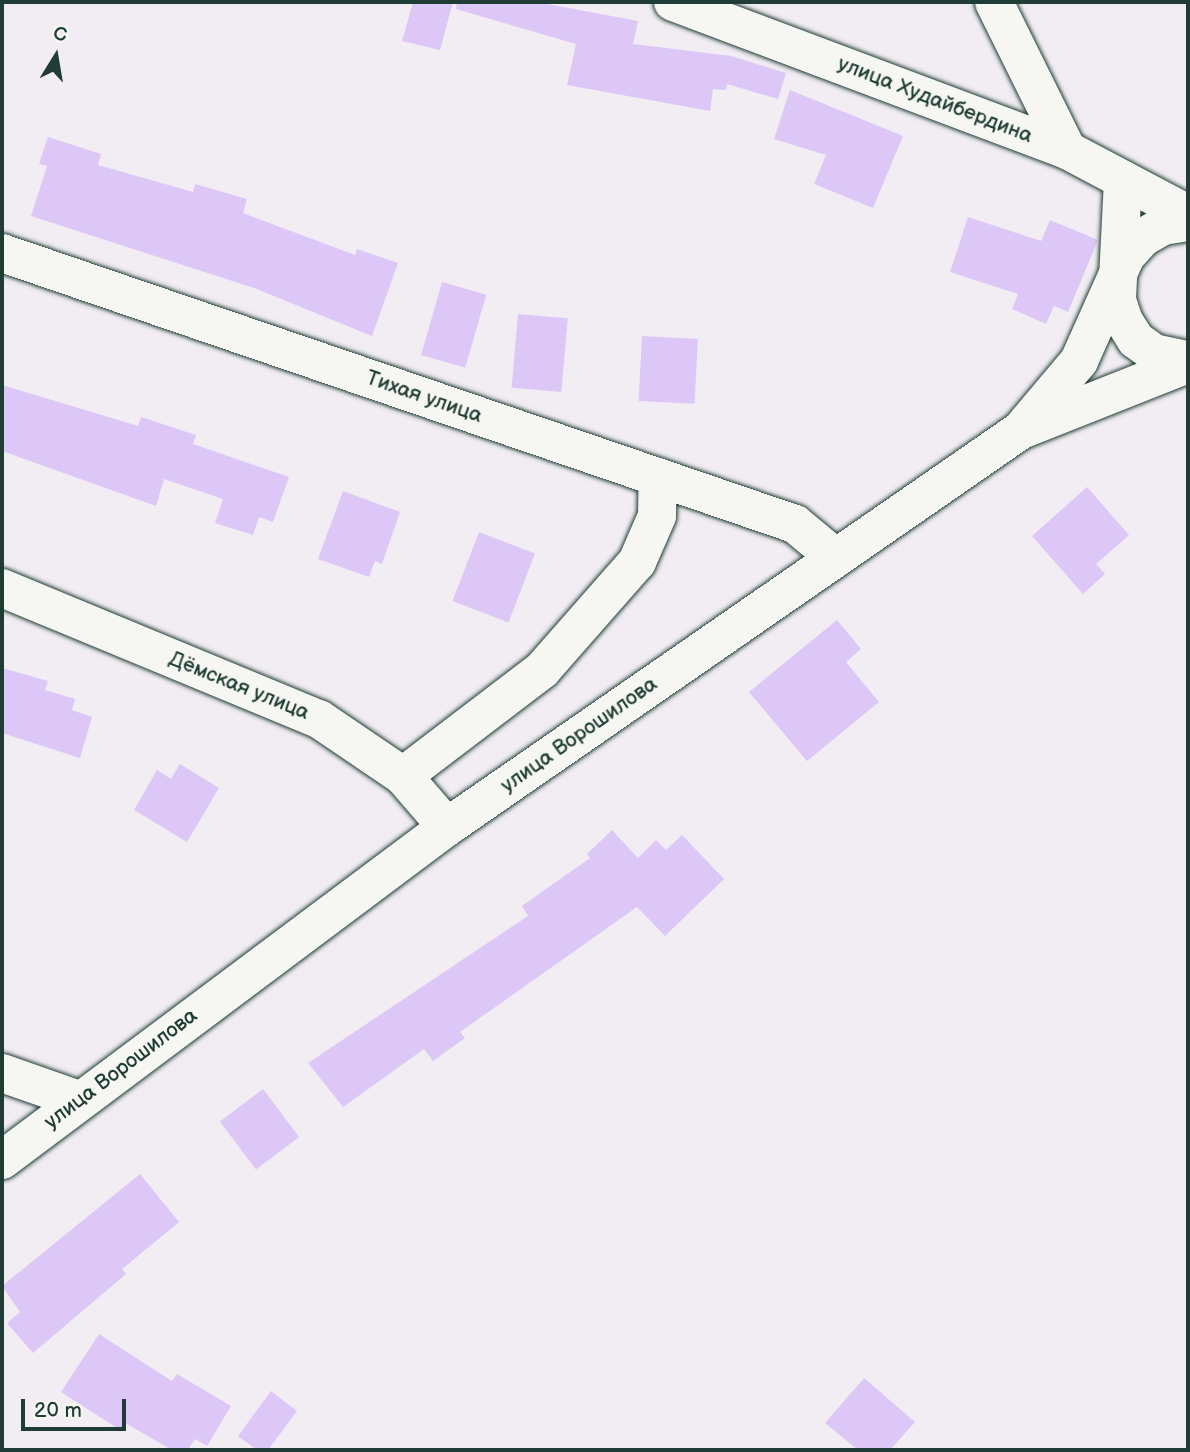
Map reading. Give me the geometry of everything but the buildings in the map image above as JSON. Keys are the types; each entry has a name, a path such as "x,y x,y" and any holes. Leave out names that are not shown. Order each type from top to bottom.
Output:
{"street":[{"name":"улица Худайбердина","path":"673,2 1067,149 1188,214"},
{"path":"994,2 1067,149"},
{"path":"1124,180 1118,278 1124,321 1136,340 1153,353 1188,362"},
{"path":"1021,430 1079,361 1126,256 1142,238 1163,226 1188,222"},
{"name":"Тихая улица","path":"2,253 795,524 836,558"},
{"name":"улица Ворошилова","path":"2,1160 447,827 1021,430 1188,362"},
{"path":"403,776 542,670 637,562 657,516 658,477"},
{"name":"Дёмская улица","path":"2,588 319,719 403,776 447,827"},
{"path":"2,1073 79,1100"}]}
